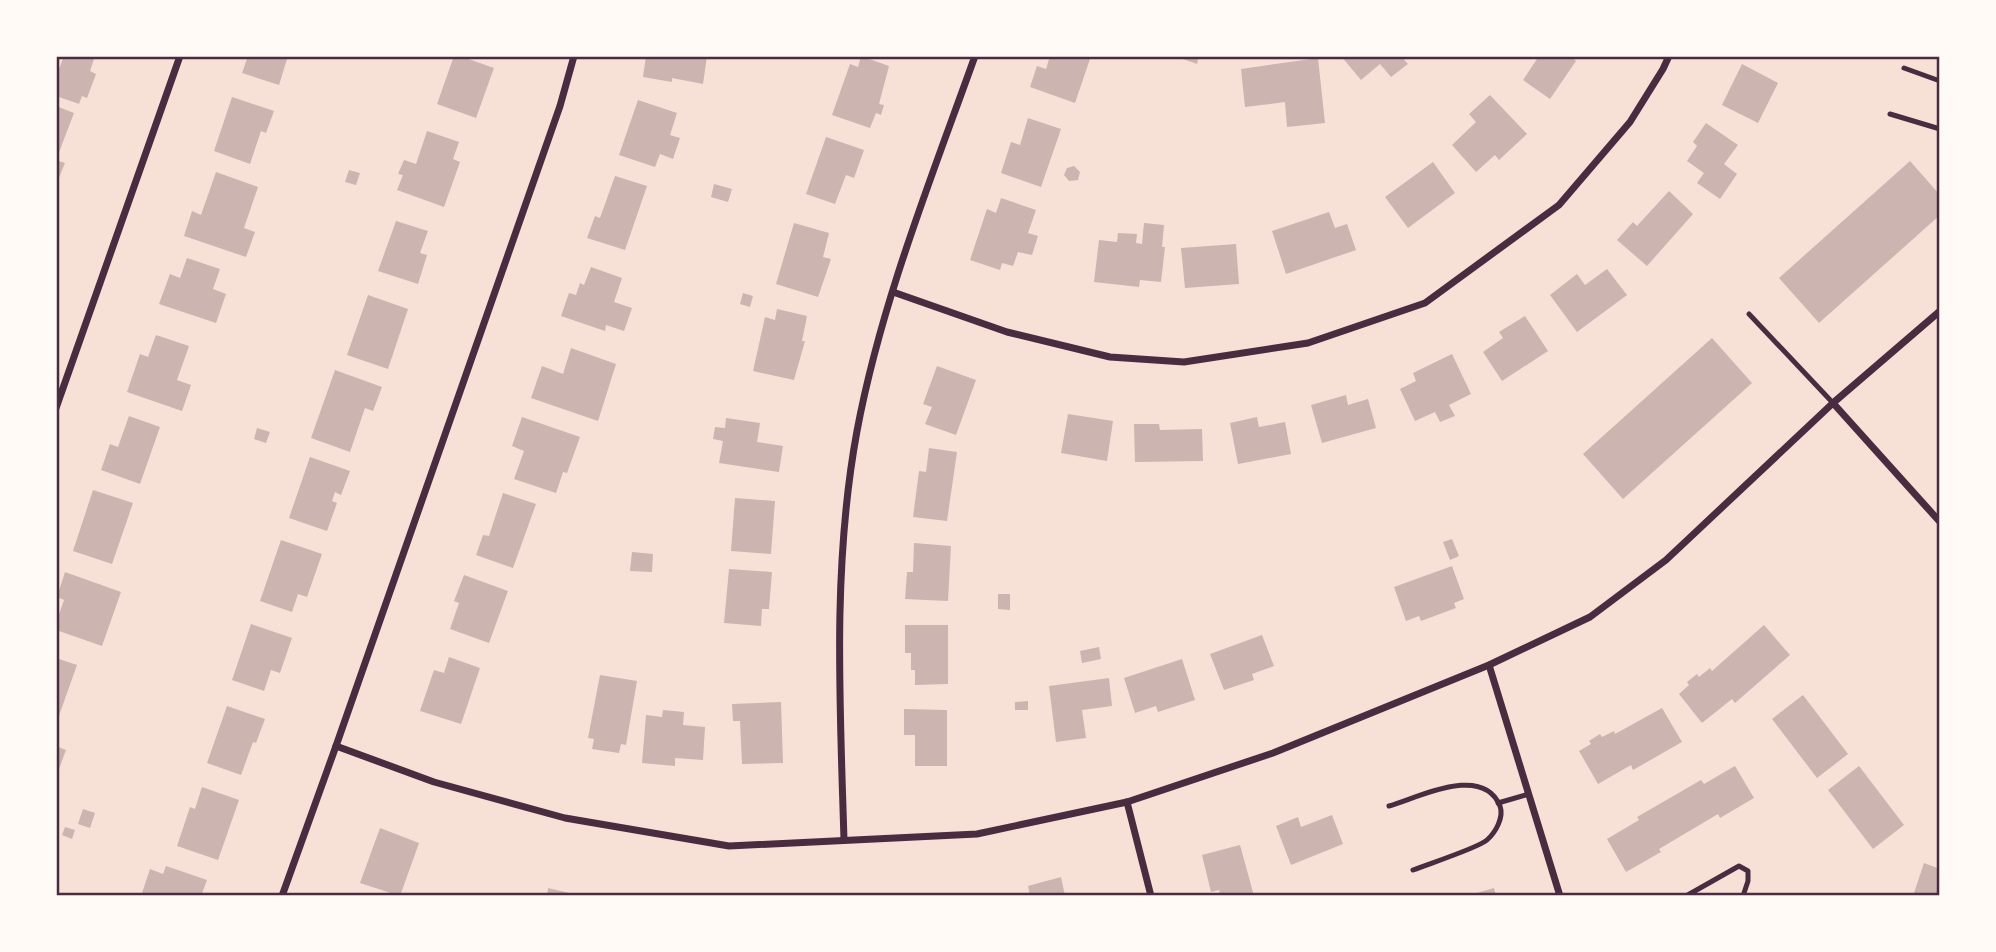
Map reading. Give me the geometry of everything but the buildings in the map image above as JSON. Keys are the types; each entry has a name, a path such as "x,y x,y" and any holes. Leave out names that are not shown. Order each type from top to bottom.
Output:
{"street":[{"path":"56,408 180,56"},
{"path":"282,896 560,106 574,56"},
{"path":"844,840 839,678 842,575 848,491 860,418 893,292 975,56"},
{"path":"893,292 1007,332 1110,357 1184,362 1308,342 1425,303 1559,205 1630,122 1669,56"},
{"path":"337,746 434,782 565,818 729,846 977,834 1128,802 1273,753 1489,665 1590,617 1666,560 1833,403 1940,311"},
{"path":"1833,403 1940,522"},
{"path":"1489,665 1560,896"},
{"path":"1128,802 1151,896"}],"lane":[{"path":"1904,68 1940,81"},
{"path":"1890,114 1940,129"},
{"path":"1749,314 1833,403"},
{"path":"1389,806 1461,784 1478,785 1495,797 1501,810 1499,824 1487,840 1413,870"},
{"path":"1498,803 1529,794"},
{"path":"1686,896 1739,866 1748,872 1743,896"}]}
